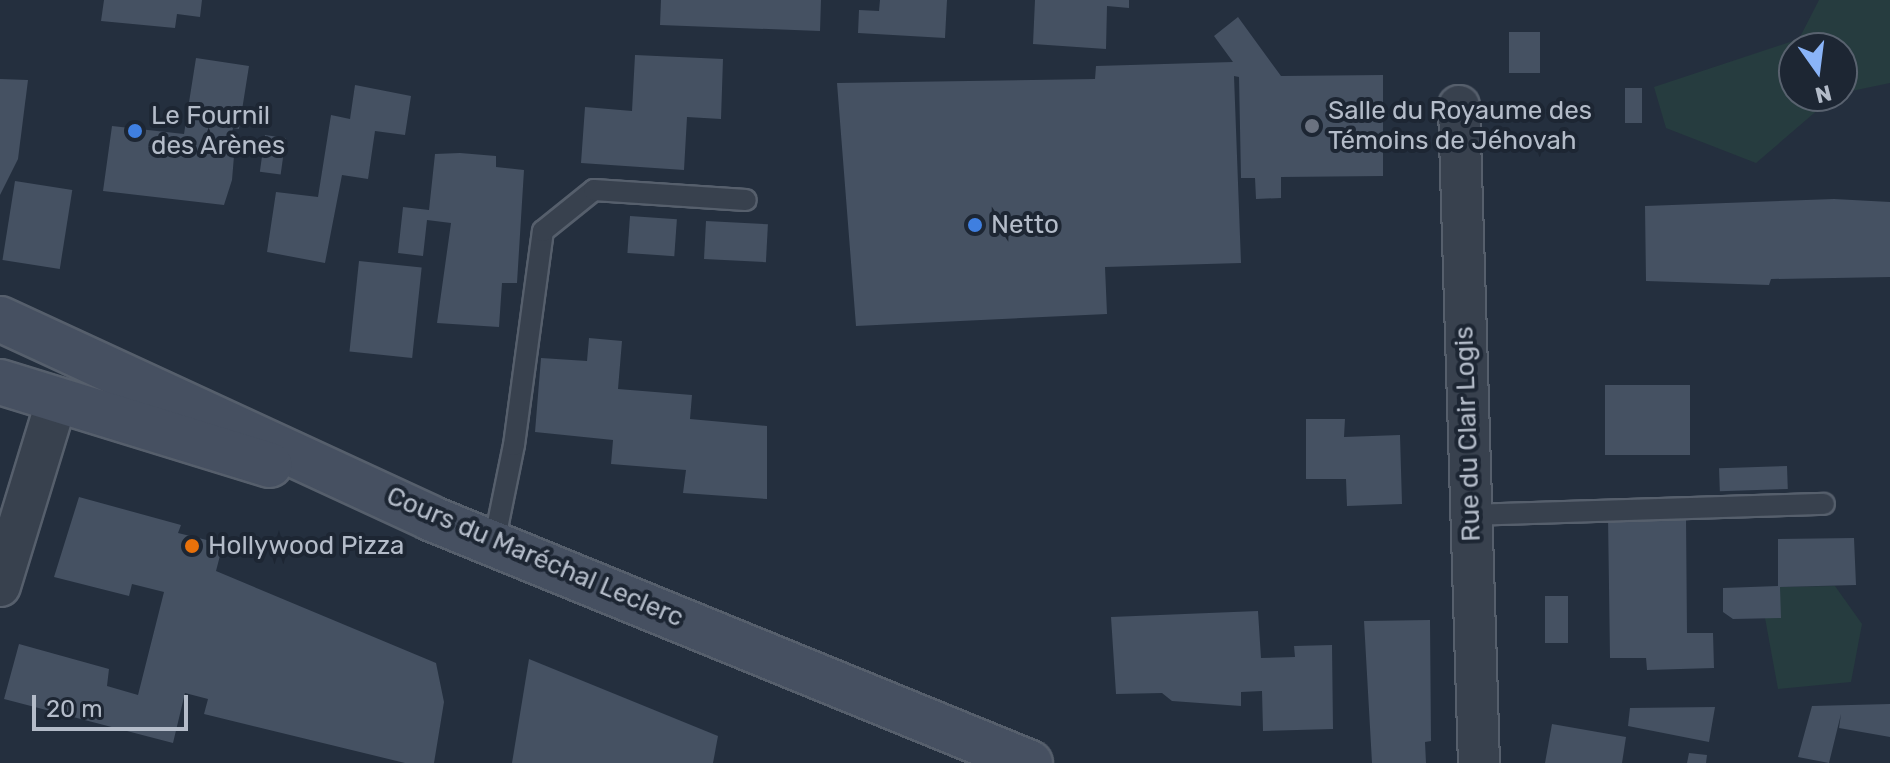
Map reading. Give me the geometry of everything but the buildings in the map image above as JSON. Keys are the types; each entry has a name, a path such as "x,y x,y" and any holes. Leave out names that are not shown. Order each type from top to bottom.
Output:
{"main road":[{"name":"Cours du Maréchal Leclerc","path":"0,319 430,518 1030,763"},
{"path":"0,382 430,518"}],"street":[{"name":"Rue du Clair Logis","path":"1459,106 1479,763"},
{"path":"0,586 57,400"}],"lane":[{"path":"494,543 514,445 543,231 594,190 746,200"},
{"path":"57,400 72,352"},
{"path":"1471,515 1824,504"}],"green space":[{"path":"1819,0 1890,0 1890,83 1858,90 1858,32 1803,32"},
{"path":"1778,46 1778,112 1815,112 1756,163 1666,128 1654,87"},
{"path":"1835,586 1862,624 1851,682 1778,689 1765,618 1780,587"}],"place":[{"name":"Salle du Royaume des Témoins de Jéhovah","path":"1312,126"},
{"name":"Le Fournil des Arènes","path":"135,131"},
{"name":"Netto","path":"975,225"},
{"name":"Hollywood Pizza","path":"192,546"}]}
